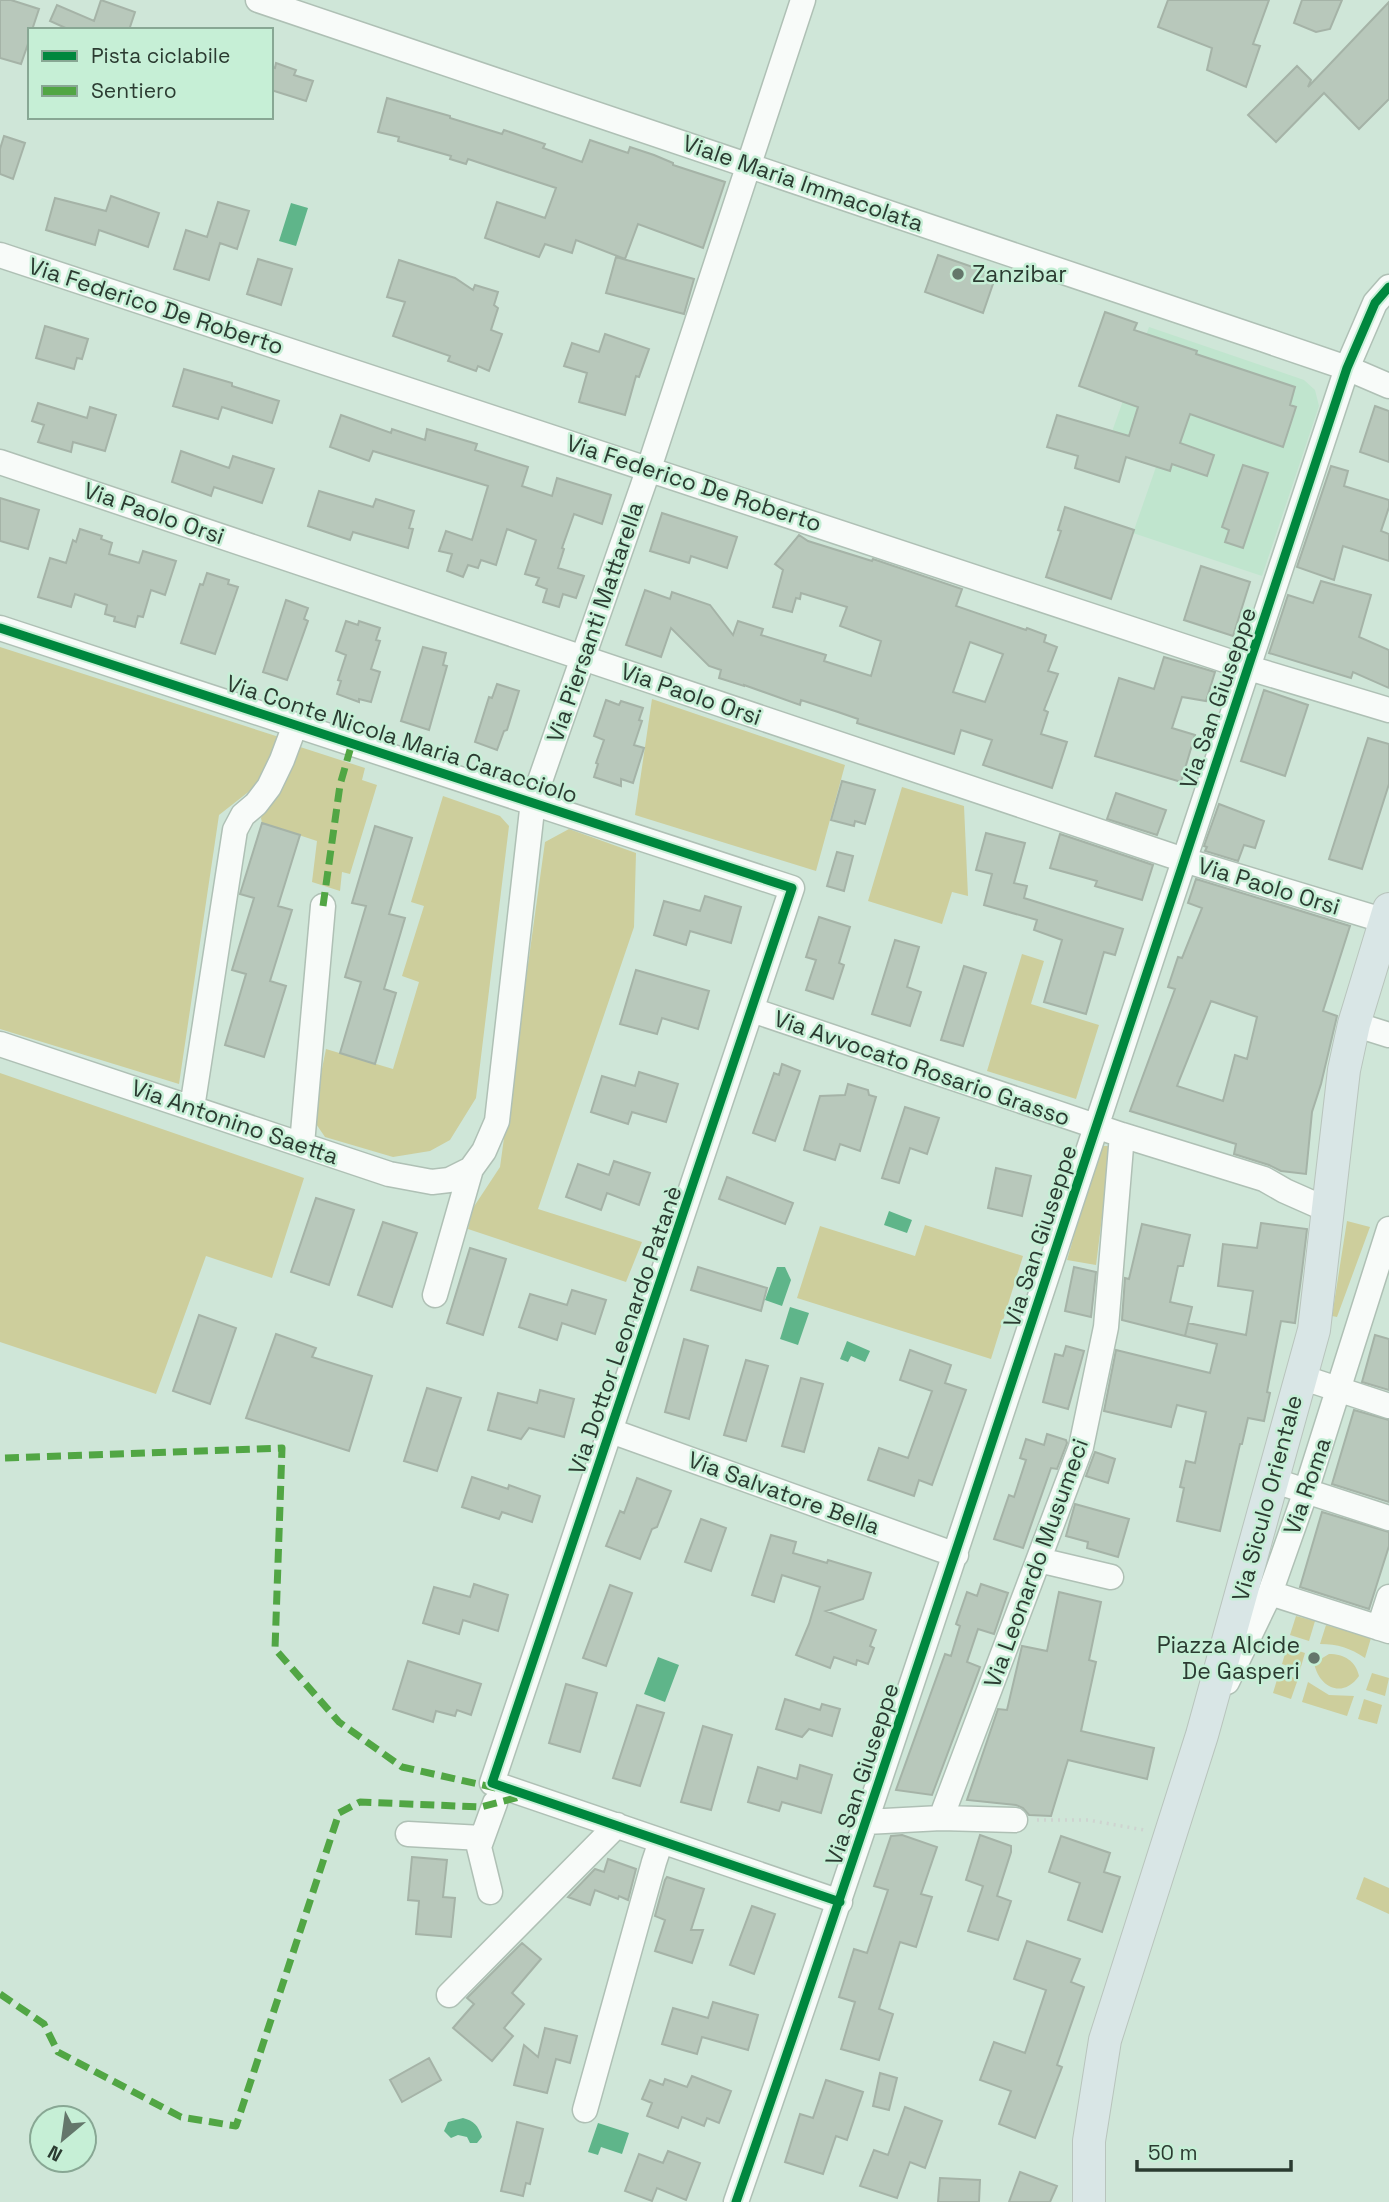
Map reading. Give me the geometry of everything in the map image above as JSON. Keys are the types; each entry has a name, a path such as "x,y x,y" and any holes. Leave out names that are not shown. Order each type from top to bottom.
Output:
{"main road":[{"name":"Via Siculo Orientale","path":"1089,2202 1089,2140 1105,2040 1202,1735 1314,1330 1344,1070 1354,1024 1387,917"}],"street":[{"name":"Viale Maria Immacolata","path":"258,0 1348,368 1389,386"},
{"name":"Via Piersanti Mattarella","path":"435,1295 471,1169 484,1151 497,1121 533,801 649,468 803,0"},
{"name":"Via Federico De Roberto","path":"0,255 1249,667 1389,710"},
{"name":"Via San Giuseppe","path":"736,2202 841,1902 1348,368 1375,303 1389,287"},
{"name":"Viale Maria Immacolata","path":"1348,368 1389,374"},
{"name":"Via Paolo Orsi","path":"0,462 1184,860 1387,917"},
{"name":"Via Conte Nicola Maria Caracciolo","path":"0,628 792,888"},
{"path":"192,1108 235,830 243,815 270,787 295,724"},
{"name":"Via Dottor Leonardo Patanè","path":"482,1838 494,1793 611,1432 792,888"},
{"path":"302,1144 323,906"},
{"name":"Via Avvocato Rosario Grasso","path":"752,1010 1122,1135 1264,1179 1328,1210"},
{"path":"1354,1024 1389,1035"},
{"name":"Via Antonino Saetta","path":"0,1044 389,1174 432,1182 449,1180 471,1169"},
{"name":"Via Leonardo Musumeci","path":"942,1818 1081,1447 1106,1327 1122,1135"},
{"name":"Via Roma","path":"1202,1735 1270,1593 1306,1491 1389,1229"},
{"path":"1301,1377 1389,1406"},
{"name":"Via Salvatore Bella","path":"611,1432 956,1555"},
{"path":"1272,1480 1389,1518"},
{"path":"1039,1560 1111,1577"},
{"path":"1270,1593 1384,1629 1389,1597"},
{"path":"494,1793 617,1825 841,1902"},
{"path":"866,1822 942,1818 1015,1820"},
{"path":"449,1995 617,1825"},
{"path":"408,1834 482,1838 479,1847 490,1892"},
{"path":"586,2110 661,1841"}],"path":[{"path":"1015,1820 1088,1820 1170,1836"}],"shaded area":[{"path":"291,203 308,208 296,246 279,241"},
{"path":"1149,327 1304,380 1315,390 1319,406 1262,576 1133,533 1156,467 1123,455 1108,443"},
{"path":"0,647 279,737 268,771 256,786 219,815 179,1084 0,1029"},
{"path":"652,699 845,765 816,871 635,815"},
{"path":"294,745 365,768 362,780 377,785 350,874 342,872 340,891 312,882 317,841 262,823 261,818"},
{"path":"902,787 964,806 968,896 952,892 942,924 868,901"},
{"path":"443,796 500,816 509,826 476,1098 450,1140 430,1151 393,1157 325,1137 312,1118 326,1049 393,1069 419,982 402,976 424,906 411,902"},
{"path":"569,829 636,853 634,927 538,1209 642,1242 626,1282 468,1229 473,1208 500,1167 545,842"},
{"path":"1022,954 1044,961 1031,1004 1099,1025 1076,1099 987,1071"},
{"path":"0,1073 304,1178 272,1278 206,1256 156,1394 0,1342"},
{"path":"1100,1146 1111,1146 1096,1265 1067,1260"},
{"path":"889,1211 912,1220 907,1233 884,1225"},
{"path":"1347,1221 1370,1227 1337,1317 1332,1316"},
{"path":"925,1225 1023,1256 991,1359 797,1298 820,1226 915,1256"},
{"path":"777,1267 785,1267 791,1280 782,1306 765,1300"},
{"path":"790,1307 809,1313 798,1345 780,1339"},
{"path":"847,1341 870,1351 865,1362 851,1356 848,1362 840,1359"},
{"path":"1296,1616 1315,1621 1309,1641 1290,1635"},
{"path":"1326,1625 1371,1638 1365,1658 1344,1647 1320,1644"},
{"path":"1287,1647 1305,1653 1300,1670 1282,1664"},
{"path":"1329,1654 1340,1655 1352,1662 1359,1676 1353,1683 1339,1689 1332,1688 1321,1679 1314,1663"},
{"path":"658,1657 679,1665 665,1702 644,1694"},
{"path":"1279,1673 1298,1679 1291,1699 1273,1693"},
{"path":"1372,1673 1389,1678 1385,1696 1366,1690"},
{"path":"1308,1682 1329,1695 1354,1696 1347,1716 1302,1702"},
{"path":"1364,1699 1382,1705 1377,1724 1358,1719"},
{"path":"1364,1877 1389,1888 1389,1914 1356,1899"},
{"path":"463,2118 473,2122 479,2129 482,2137 477,2143 470,2143 467,2137 458,2135 451,2138 444,2131 448,2122"},
{"path":"598,2123 629,2133 622,2154 601,2147 598,2155 588,2152"}],"building":[{"path":"0,0 11,0 39,9 33,28 28,28 28,44 21,64 0,58"},
{"path":"101,0 135,12 130,28 66,28 50,21 57,5 94,21"},
{"path":"1168,0 1269,0 1253,44 1260,46 1246,87 1207,70 1212,48 1158,27"},
{"path":"1302,0 1342,0 1330,29 1316,32 1294,23"},
{"path":"1389,2 1389,99 1359,129 1324,93 1276,142 1248,115 1297,66 1311,80 1308,87"},
{"path":"276,63 296,70 294,75 313,81 306,101 273,91"},
{"path":"387,98 502,134 504,130 545,144 543,148 582,162 590,140 628,153 630,147 725,182 703,248 638,224 625,259 576,240 572,253 545,244 539,257 485,238 497,202 545,218 556,188 468,159 466,164 450,159 451,156 398,141 399,137 378,132"},
{"path":"4,136 25,143 13,179 0,174 0,149"},
{"path":"111,196 159,213 148,247 99,230 95,245 46,230 55,198 106,211"},
{"path":"218,202 249,211 237,249 220,243 209,280 174,269 186,230 207,237"},
{"path":"938,255 996,275 983,313 925,292"},
{"path":"616,257 694,279 684,314 606,293"},
{"path":"258,259 292,269 281,305 247,294"},
{"path":"399,260 455,278 473,290 475,285 498,292 494,305 498,308 491,330 502,334 489,371 478,366 476,371 448,361 450,356 393,336 405,302 387,297"},
{"path":"1105,312 1137,323 1134,330 1295,387 1290,405 1296,407 1283,447 1190,414 1180,443 1214,455 1207,476 1172,464 1170,471 1126,457 1119,482 1075,468 1078,456 1047,447 1057,415 1129,436 1138,407 1079,386"},
{"path":"45,326 88,339 82,359 77,358 74,369 36,358"},
{"path":"605,334 649,349 639,377 636,376 625,415 579,402 587,373 564,366 572,343 599,352"},
{"path":"184,369 279,401 272,423 222,407 218,419 173,406"},
{"path":"38,403 87,418 90,407 116,415 105,451 73,442 71,452 38,442 44,425 32,421"},
{"path":"1375,406 1389,411 1389,462 1360,452"},
{"path":"341,415 391,433 392,429 425,440 427,429 477,444 475,450 528,467 522,486 552,496 557,478 611,495 602,524 574,514 562,548 564,549 558,568 584,576 576,598 563,594 559,607 543,602 547,589 536,585 539,578 525,574 536,540 507,529 496,565 481,560 478,568 468,565 463,577 447,571 452,554 439,551 446,531 472,540 488,486 373,451 369,461 330,447"},
{"path":"181,451 229,468 233,456 274,469 262,503 214,487 211,496 172,482"},
{"path":"1243,465 1268,473 1243,548 1225,542 1229,530 1222,527"},
{"path":"1331,466 1348,471 1344,486 1389,500 1381,531 1389,534 1389,561 1343,546 1334,580 1297,567"},
{"path":"319,491 373,507 376,499 414,511 409,528 413,529 408,548 353,532 350,540 308,526"},
{"path":"0,498 39,510 28,549 0,541"},
{"path":"1065,507 1134,530 1111,599 1046,577 1061,531 1058,530"},
{"path":"662,513 737,537 727,568 691,556 689,563 650,551"},
{"path":"80,529 102,536 101,539 112,543 109,554 139,563 143,551 176,561 165,595 151,590 143,617 138,616 135,627 114,621 115,617 105,614 107,605 75,594 71,607 38,597 50,558 66,563 73,540 76,542"},
{"path":"799,535 808,541 872,561 873,559 962,589 956,606 1046,635 1044,642 1057,647 1048,671 1058,674 1044,710 1048,712 1041,734 1067,742 1052,788 983,765 992,740 961,730 954,754 857,723 858,719 801,700 800,705 719,678 721,670 709,666 671,628 661,657 626,645 645,590 670,599 672,592 710,605 733,635 738,621 763,629 761,635 826,655 824,661 871,676 881,641 840,626 847,607 801,593 800,599 796,598 792,612 773,607 783,570 775,564","holes":["970,642 1003,654 985,702 953,692"]},
{"path":"1201,566 1250,582 1233,636 1184,620"},
{"path":"207,573 229,580 228,584 238,587 215,654 181,643 200,584 203,585"},
{"path":"1321,581 1371,595 1359,637 1389,650 1389,688 1353,672 1351,678 1269,653 1288,595 1313,603"},
{"path":"286,600 308,608 304,619 308,621 287,680 263,672"},
{"path":"346,621 358,625 359,621 380,628 376,640 380,641 371,669 380,672 371,702 359,699 359,702 337,694 341,681 338,680 346,655 336,651"},
{"path":"423,647 446,653 443,665 447,666 429,730 401,721"},
{"path":"1164,657 1215,672 1206,701 1182,697 1172,728 1195,735 1181,782 1095,756 1119,678 1154,689"},
{"path":"497,684 519,691 507,730 504,731 497,750 475,742 489,697 492,698"},
{"path":"1264,690 1308,705 1285,776 1241,761"},
{"path":"606,700 619,705 621,701 643,708 639,720 642,721 634,745 644,748 633,783 621,779 621,786 594,777 604,740 594,736"},
{"path":"1368,738 1389,744 1389,784 1362,869 1329,859"},
{"path":"842,781 875,790 865,824 855,821 854,826 831,820"},
{"path":"1116,793 1166,810 1157,835 1107,819"},
{"path":"1219,804 1264,821 1255,848 1244,845 1238,861 1205,851 1207,847 1204,846"},
{"path":"262,823 300,835 278,906 292,910 270,981 286,986 264,1057 225,1045 246,974 232,970 254,898 240,894"},
{"path":"375,826 412,838 389,914 405,918 384,989 396,993 375,1064 340,1053 361,982 345,977 366,906 352,903"},
{"path":"986,833 1025,843 1014,883 1027,886 1024,898 1123,929 1115,955 1104,952 1086,1014 1044,1002 1062,940 1034,930 1037,920 984,905 992,874 976,870"},
{"path":"1060,834 1153,865 1142,900 1095,886 1097,881 1050,868"},
{"path":"837,852 853,856 844,891 827,886"},
{"path":"1196,879 1350,926 1323,1011 1337,1016 1312,1112 1306,1174 1281,1171 1234,1154 1236,1144 1130,1111 1175,989 1168,987 1178,957 1182,958 1202,908 1188,903","holes":["1211,1001 1257,1017 1247,1059 1235,1055 1223,1101 1177,1086"]},
{"path":"705,896 741,907 731,943 690,931 686,945 654,935 664,901 700,911"},
{"path":"819,917 850,927 839,963 844,965 833,999 806,990 816,960 806,957"},
{"path":"895,940 919,947 907,987 921,992 910,1026 872,1014"},
{"path":"964,966 986,973 963,1046 941,1040"},
{"path":"636,970 709,991 698,1029 662,1018 657,1034 620,1024"},
{"path":"782,1064 800,1071 775,1141 753,1133 774,1073 779,1075"},
{"path":"639,1072 678,1084 666,1122 632,1112 628,1124 591,1112 602,1076 635,1086"},
{"path":"848,1084 868,1090 869,1095 876,1097 860,1151 840,1144 835,1160 804,1150 820,1096 845,1095"},
{"path":"905,1107 939,1118 927,1154 910,1148 899,1183 882,1178"},
{"path":"614,1161 650,1173 639,1205 607,1193 601,1210 566,1197 578,1164 609,1175"},
{"path":"996,1168 1031,1176 1022,1216 988,1208"},
{"path":"727,1177 793,1203 785,1224 719,1199"},
{"path":"316,1198 354,1210 329,1285 291,1272"},
{"path":"383,1222 417,1233 392,1307 358,1295"},
{"path":"1261,1223 1307,1229 1302,1271 1295,1323 1281,1321 1264,1421 1248,1418 1220,1531 1177,1521 1186,1461 1195,1463 1206,1412 1177,1405 1171,1427 1104,1411 1116,1350 1210,1373 1217,1344 1185,1336 1188,1323 1246,1335 1253,1291 1218,1286 1223,1244 1257,1248"},
{"path":"1142,1224 1190,1235 1183,1266 1178,1266 1170,1302 1192,1307 1185,1336 1122,1320 1125,1278 1129,1279"},
{"path":"470,1248 506,1259 483,1335 447,1323"},
{"path":"698,1267 767,1288 761,1311 691,1290"},
{"path":"1074,1267 1096,1272 1091,1317 1065,1311"},
{"path":"572,1290 606,1300 595,1334 562,1323 557,1340 519,1327 530,1294 567,1305"},
{"path":"199,1315 236,1328 210,1404 173,1391"},
{"path":"276,1334 316,1348 312,1357 372,1376 349,1451 246,1418"},
{"path":"1375,1335 1389,1339 1389,1390 1362,1382"},
{"path":"684,1339 708,1346 689,1419 665,1412"},
{"path":"1066,1346 1084,1351 1068,1409 1043,1402 1055,1354 1063,1356"},
{"path":"910,1350 951,1365 945,1383 966,1390 932,1485 919,1480 914,1496 868,1480 879,1448 908,1458 932,1391 900,1380"},
{"path":"746,1360 768,1366 746,1441 724,1435"},
{"path":"801,1378 823,1384 804,1452 782,1446"},
{"path":"427,1388 461,1398 437,1471 404,1461"},
{"path":"540,1390 574,1399 564,1437 529,1428 521,1439 488,1430 498,1393 537,1403"},
{"path":"1354,1410 1389,1420 1389,1502 1332,1484"},
{"path":"1047,1434 1066,1440 1067,1443 1057,1469 1051,1468 1023,1548 994,1539 1009,1495 1014,1497 1026,1460 1020,1458 1026,1439 1044,1445"},
{"path":"1095,1452 1115,1459 1108,1483 1086,1476"},
{"path":"472,1477 508,1489 509,1485 540,1496 532,1522 502,1512 499,1519 462,1507"},
{"path":"637,1478 671,1491 657,1527 652,1529 640,1559 606,1546 620,1511 624,1513"},
{"path":"1075,1504 1129,1519 1118,1557 1087,1548 1088,1542 1066,1536"},
{"path":"1322,1512 1389,1532 1389,1546 1369,1609 1300,1587"},
{"path":"701,1519 726,1528 711,1571 685,1562"},
{"path":"771,1535 796,1542 793,1553 871,1573 863,1599 826,1611 876,1630 870,1646 874,1648 868,1664 857,1660 856,1665 834,1657 830,1668 796,1655 820,1587 782,1575 774,1602 752,1595"},
{"path":"474,1584 508,1595 498,1631 463,1620 459,1634 423,1623 434,1587 470,1597"},
{"path":"981,1584 1008,1593 994,1634 978,1629 967,1662 980,1667 932,1795 896,1790 945,1654 951,1656 960,1626 956,1624 967,1592 977,1596"},
{"path":"610,1585 632,1593 606,1666 583,1658"},
{"path":"1059,1592 1101,1602 1089,1660 1096,1662 1081,1731 1154,1748 1147,1779 1068,1760 1051,1816 1029,1815 1016,1805 967,1800 998,1709 1007,1710 1022,1646 1047,1651"},
{"path":"408,1661 481,1684 471,1715 457,1710 455,1716 436,1711 433,1722 393,1709"},
{"path":"566,1684 597,1693 580,1752 549,1743"},
{"path":"785,1699 820,1710 822,1704 840,1709 832,1736 809,1729 802,1737 776,1729"},
{"path":"637,1705 664,1713 640,1786 613,1778"},
{"path":"703,1726 732,1735 711,1810 681,1802"},
{"path":"800,1765 832,1775 821,1813 782,1802 779,1811 748,1802 758,1767 797,1779"},
{"path":"902,1835 937,1847 921,1894 932,1897 916,1947 900,1942 879,2009 893,2014 879,2060 841,2049 855,2002 839,1997 854,1949 867,1953 888,1890 874,1886 891,1836"},
{"path":"980,1835 1011,1846 997,1896 1011,1901 998,1940 968,1931 983,1886 966,1880"},
{"path":"1061,1836 1110,1853 1104,1872 1120,1877 1102,1932 1068,1920 1080,1883 1049,1872"},
{"path":"412,1857 447,1860 443,1897 455,1898 451,1937 416,1934 419,1901 408,1900"},
{"path":"608,1859 636,1869 628,1900 595,1890 590,1905 568,1897 595,1869 604,1872"},
{"path":"667,1877 704,1889 691,1930 703,1930 692,1963 655,1951 665,1920 655,1916"},
{"path":"752,1906 775,1914 754,1974 730,1965"},
{"path":"1027,1941 1080,1959 1071,1982 1084,1987 1057,2065 1062,2067 1035,2138 999,2124 1011,2091 980,2080 994,2042 1025,2053 1046,1990 1014,1979"},
{"path":"522,1943 541,1959 512,1993 524,2004 504,2028 513,2036 492,2061 453,2028 474,2004 467,1998"},
{"path":"713,2002 758,2015 748,2050 702,2037 697,2054 662,2044 673,2008 708,2018"},
{"path":"545,2028 577,2036 570,2063 556,2059 547,2093 514,2085 524,2045 538,2057"},
{"path":"429,2058 441,2080 402,2102 390,2080"},
{"path":"880,2073 897,2078 889,2110 873,2106"},
{"path":"692,2076 731,2091 719,2123 707,2118 704,2126 682,2117 678,2128 647,2116 652,2103 642,2099 650,2080 663,2085 665,2079 687,2087"},
{"path":"826,2080 863,2092 847,2140 836,2136 823,2174 785,2162 800,2114 813,2118"},
{"path":"905,2107 942,2121 925,2168 910,2162 897,2198 860,2186 874,2150 888,2155"},
{"path":"517,2122 543,2129 530,2184 526,2183 523,2196 501,2191"},
{"path":"668,2151 700,2163 686,2200 657,2188 652,2201 625,2191 639,2154 663,2163"},
{"path":"1020,2172 1057,2186 1050,2202 1009,2202"},
{"path":"940,2178 980,2180 979,2202 938,2202"}],"marked path":[{"path":"323,906 340,785 352,743"},
{"path":"5,1458 282,1448 275,1649 339,1722 402,1767 496,1788"},
{"path":"0,1994 44,2024 58,2052 181,2117 236,2126 339,1813 360,1802 481,1807 523,1796"}],"cycle path":[{"path":"736,2202 918,1664 1347,368 1375,303 1389,287"},
{"path":"0,628 792,888 492,1783 840,1902"}],"place":[{"name":"Zanzibar","path":"958,274"},
{"name":"Piazza Alcide De Gasperi","path":"1314,1658"}]}
